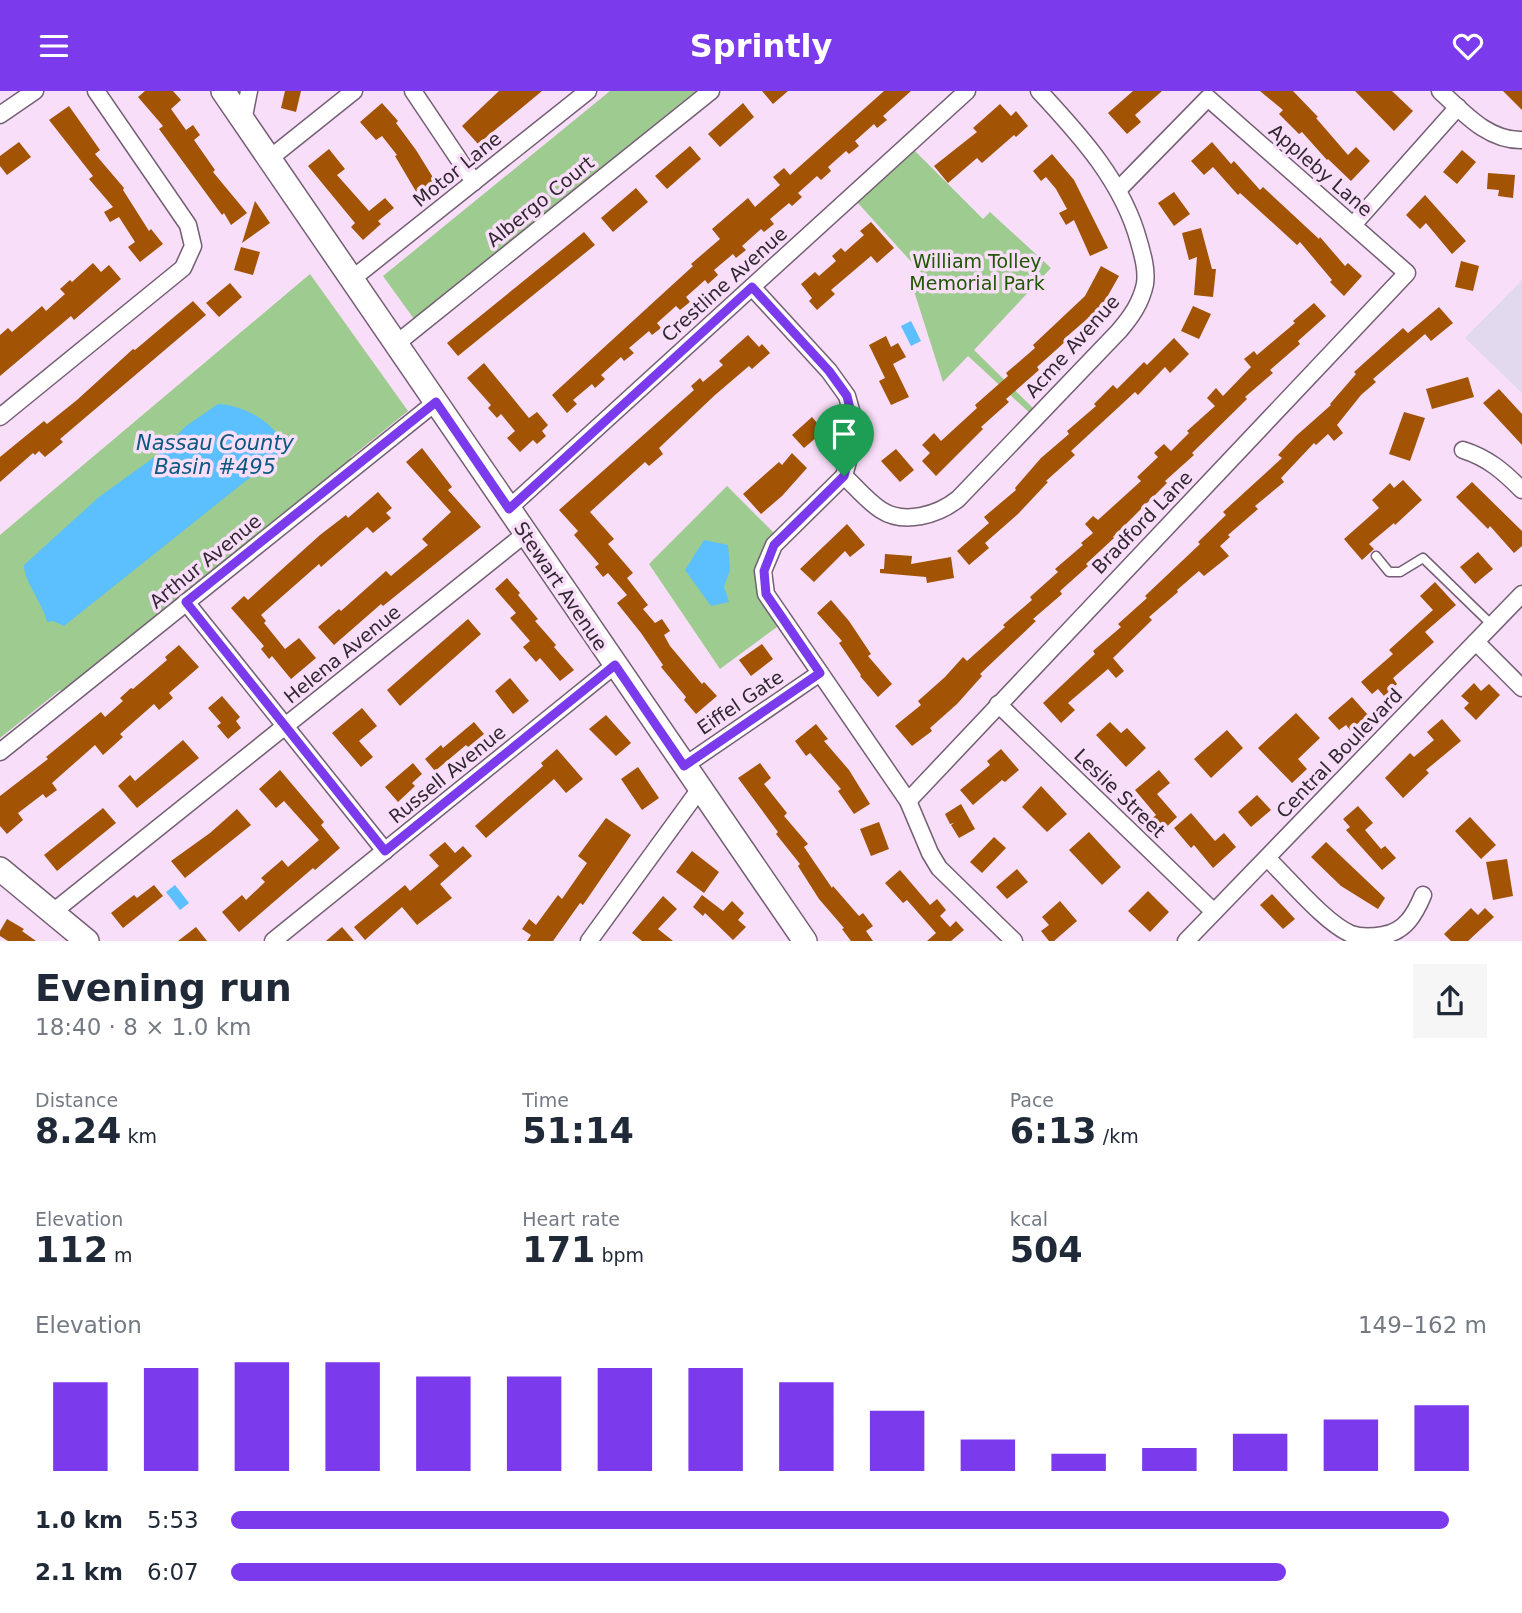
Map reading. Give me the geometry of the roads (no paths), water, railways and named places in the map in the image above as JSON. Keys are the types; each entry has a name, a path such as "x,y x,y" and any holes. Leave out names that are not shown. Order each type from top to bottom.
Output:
{"main road":[{"name":"Stewart Avenue","path":"223,91 699,790 805,941"},
{"path":"0,869 82,939"}],"street":[{"path":"0,115 35,91"},
{"path":"0,417 183,268 192,251 192,235 188,225 96,91"},
{"path":"243,121 249,91"},
{"path":"269,159 354,91"},
{"path":"413,91 474,182"},
{"name":"Motor Lane","path":"352,279 588,91"},
{"name":"Albergo Court","path":"396,344 711,91"},
{"name":"Crestline Avenue","path":"509,509 967,91"},
{"name":"Acme Avenue","path":"844,476 882,511 901,516 934,513 958,499 1119,331 1139,303 1145,283 1144,262 1136,230 1118,190 1090,149 1039,91"},
{"path":"1440,91 1498,138 1522,139"},
{"name":"Appleby Lane","path":"1118,190 1208,98 1407,273"},
{"path":"1353,225 1458,107"},
{"name":"Bradford Lane","path":"908,801 1407,273"},
{"path":"752,287 829,371 847,396 853,421 853,443 844,476 774,545 764,571 766,594 908,801 939,868 1014,941"},
{"name":"Arthur Avenue","path":"0,752 436,402"},
{"path":"1463,450 1480,455 1494,464 1522,490"},
{"name":"Helena Avenue","path":"53,912 525,534"},
{"name":"Central Boulevard","path":"1186,941 1522,594"},
{"path":"186,602 385,851"},
{"path":"1476,642 1522,688"},
{"name":"Russell Avenue","path":"273,941 615,665"},
{"name":"Eiffel Gate","path":"684,766 820,673"},
{"name":"Leslie Street","path":"998,704 1214,912"},
{"path":"594,939 699,790"},
{"path":"1268,858 1336,925 1353,935 1368,938 1388,935 1400,929 1416,911 1423,895"}],"lane":[{"path":"1376,556 1389,572 1400,572 1423,558 1492,625"}],"water":[{"path":"911,321 921,341 911,346 901,326"},
{"name":"Nassau County Basin #495","path":"218,404 249,412 267,424 275,431 285,449 281,456 257,472 64,626 53,621 47,622 24,565 99,497 160,453 186,426"},
{"path":"704,540 728,545 730,570 724,587 729,602 711,606 685,570"},
{"path":"175,885 189,903 180,910 166,892"}],"park label":[{"name":"William Tolley Memorial Park","path":"977,272"}]}
